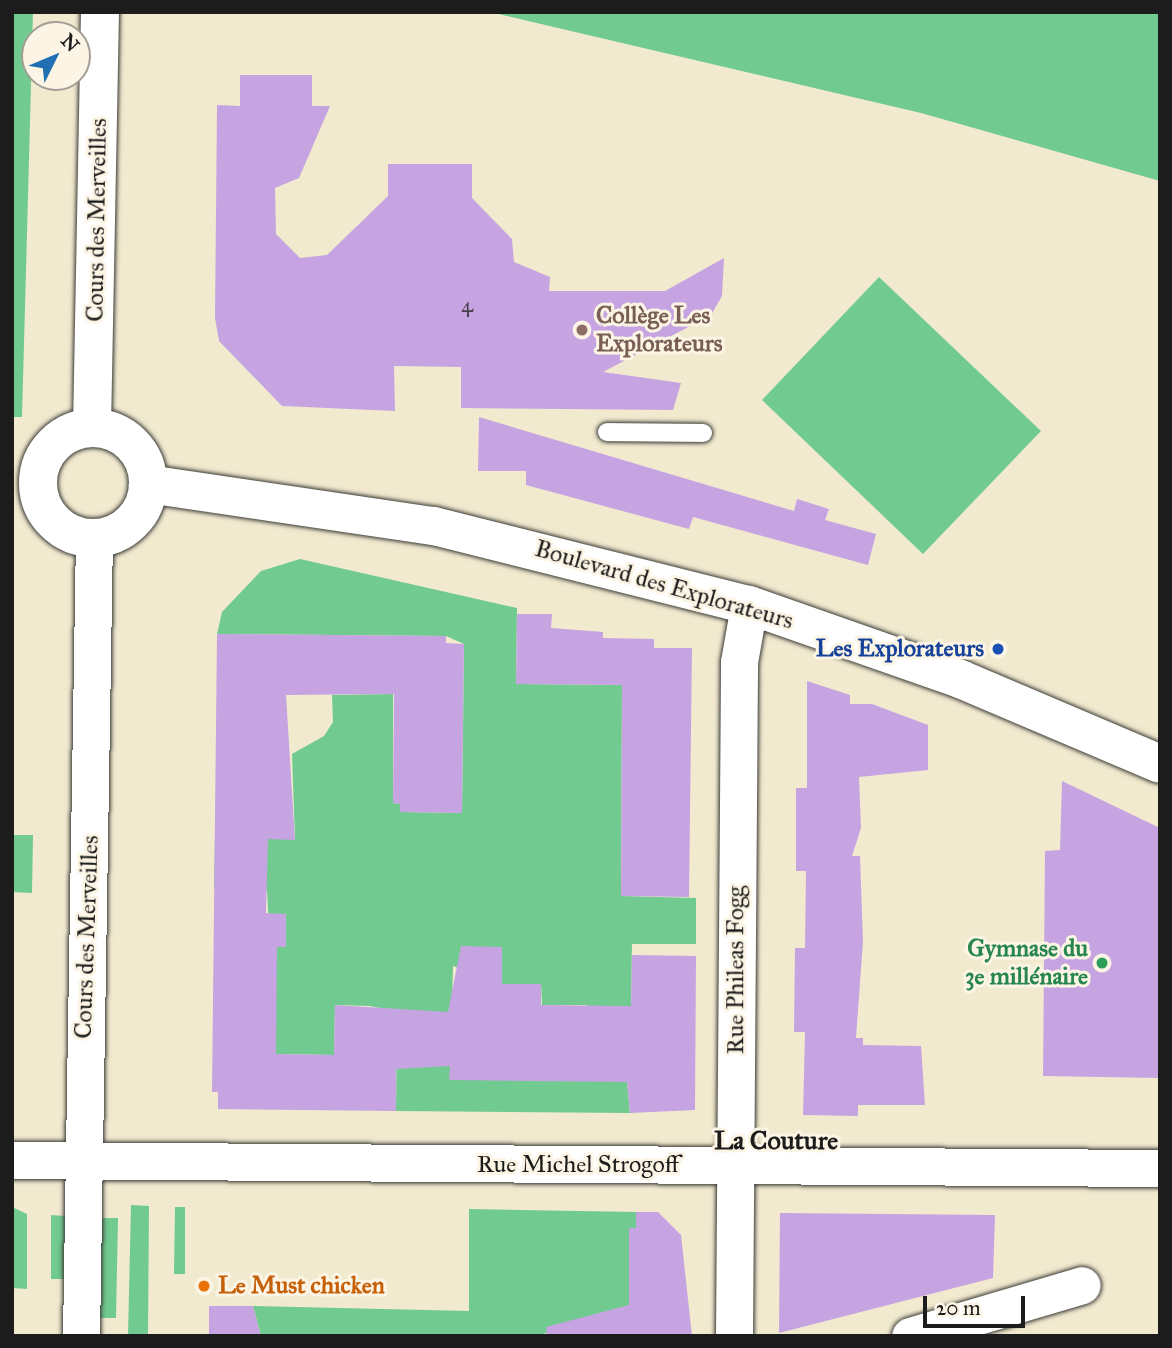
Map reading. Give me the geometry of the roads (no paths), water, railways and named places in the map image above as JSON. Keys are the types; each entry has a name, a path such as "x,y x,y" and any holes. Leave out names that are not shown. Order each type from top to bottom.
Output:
{"street":[{"name":"Cours des Merveilles","path":"92,428 100,12"},
{"path":"92,428 129,441 143,461 148,484 132,521 94,538 68,532 51,518 25,478 58,440 92,428"},
{"name":"Boulevard des Explorateurs","path":"148,484 434,526 749,605 960,679 1160,764"},
{"name":"Cours des Merveilles","path":"81,1336 81,1160 94,538"},
{"name":"Rue Phileas Fogg","path":"734,1336 738,662 749,605"},
{"name":"Rue Michel Strogoff","path":"12,1160 1086,1170 1160,1168"},
{"path":"910,1336 1082,1285"}],"lane":[{"path":"607,432 703,433"}],"place":[{"name":"Collège Les Explorateurs","path":"582,330"},
{"name":"Les Explorateurs","path":"998,649"},
{"name":"Gymnase du 3e millénaire","path":"1102,963"},
{"name":"Le Must chicken","path":"204,1286"}],"district":[{"name":"La Couture","path":"776,1141"}]}
